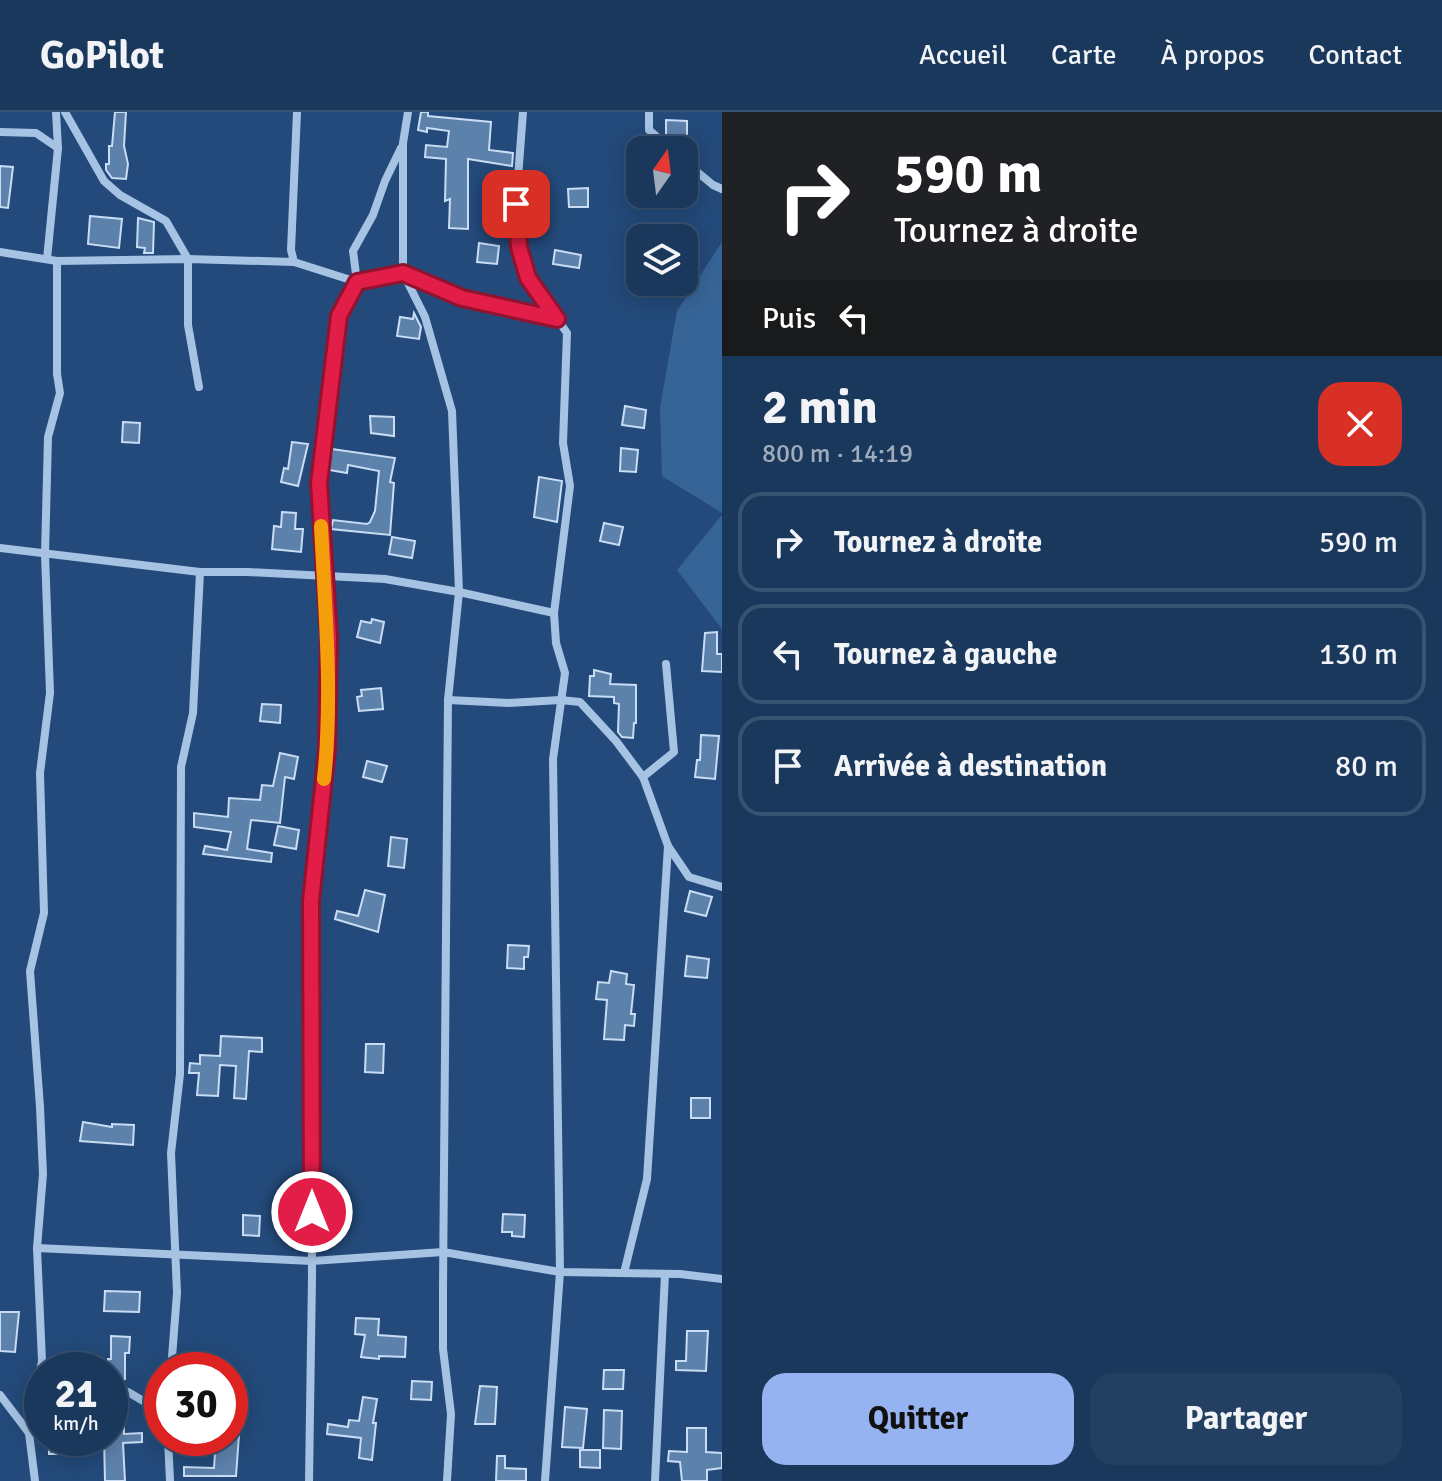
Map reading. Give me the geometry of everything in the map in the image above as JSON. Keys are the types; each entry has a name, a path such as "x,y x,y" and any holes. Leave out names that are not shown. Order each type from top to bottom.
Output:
{"street":[{"path":"42,1352 37,1248 43,1174 30,971 44,913 40,773 50,693 45,554 48,437 60,393 52,260 58,148 56,112"},
{"path":"65,112 104,181 120,195 166,221 188,259 188,325 199,387"},
{"path":"294,262 291,250 297,112"},
{"path":"408,112 403,143 403,273 425,317 452,411 459,592 448,700 443,1252 443,1349 451,1414 447,1481"},
{"path":"523,112 516,204 519,247 528,278 567,333 563,443 570,486 554,613 556,643 565,673 553,759 560,1272 545,1481"},
{"path":"649,112 649,130 656,136"},
{"path":"0,132 36,133 58,148"},
{"path":"309,1481 311,901 327,750 329,636 319,483 339,316 357,282 353,251 373,215 403,143"},
{"path":"698,173 722,189"},
{"path":"0,252 52,260 294,262 357,282 403,273 462,298 557,319"},
{"path":"0,548 200,572 385,579 554,613"},
{"path":"172,1352 177,1293 171,1153 180,1074 181,767 193,713 200,572"},
{"path":"643,777 674,752 666,664"},
{"path":"448,700 580,702 616,741 643,777 668,846 689,877 722,887"},
{"path":"624,1273 647,1179 668,846"},
{"path":"37,1248 312,1261 443,1252 560,1272 665,1274 722,1279"},
{"path":"655,1481 665,1274"},
{"path":"0,1395 24,1426"},
{"path":"32,1456 35,1481"},
{"path":"169,1456 170,1481"}],"shaded area":[{"path":"722,242 722,513 662,476 660,408 677,311 687,296 698,296 698,279"},
{"path":"722,515 722,629 677,570"}],"building":[{"path":"115,112 126,112 126,179 112,178 106,170"},
{"path":"421,112 428,112 428,116 491,122 489,150 513,153 512,166 468,159 468,229 449,228 450,199 445,201 446,159 425,157 426,145 447,147 449,131 418,130"},
{"path":"666,120 687,121 687,136 666,135"},
{"path":"0,166 13,167 8,208 0,207"},
{"path":"588,188 588,207 569,207 568,189"},
{"path":"90,216 122,219 119,248 88,244"},
{"path":"138,218 154,222 153,253 144,253 145,248 137,247"},
{"path":"479,243 499,246 497,264 477,262"},
{"path":"555,250 581,255 579,268 553,264"},
{"path":"414,313 421,327 419,339 397,336 400,317 413,319"},
{"path":"625,406 646,410 644,428 622,425"},
{"path":"370,416 394,417 394,436 371,433"},
{"path":"123,422 140,423 139,443 122,442"},
{"path":"292,442 308,444 298,486 281,482 284,468 288,469"},
{"path":"621,448 638,450 636,472 620,471"},
{"path":"332,449 395,458 390,482 394,483 390,535 331,529 333,520 370,522 375,511 379,471 348,465 347,473 329,470"},
{"path":"539,477 562,481 557,522 534,517"},
{"path":"282,512 296,513 295,529 303,529 301,552 272,549 274,526 281,527"},
{"path":"604,523 623,527 619,545 600,541"},
{"path":"392,537 415,541 412,558 389,554"},
{"path":"372,619 384,622 380,643 357,637 361,621 371,623"},
{"path":"717,632 717,654 722,654 722,672 702,671 705,633"},
{"path":"594,670 611,674 610,684 636,685 633,738 622,737 618,732 619,704 614,703 614,697 589,696 590,676 594,676"},
{"path":"381,688 383,709 359,711 357,697 362,696 361,690"},
{"path":"262,704 281,705 280,723 260,721"},
{"path":"701,735 719,736 715,779 695,777 697,760 700,760"},
{"path":"280,753 298,757 294,779 285,777 280,823 251,820 247,849 272,853 271,862 203,854 205,846 227,850 231,832 194,827 194,813 228,817 229,798 260,800 262,785 273,786"},
{"path":"367,761 387,766 382,782 363,777"},
{"path":"278,826 299,830 296,849 274,845"},
{"path":"391,837 407,839 404,868 388,866"},
{"path":"365,890 385,895 378,932 335,919 337,911 358,916"},
{"path":"690,891 712,897 706,916 685,911"},
{"path":"508,945 529,946 528,957 524,957 524,969 507,968"},
{"path":"687,956 709,959 707,978 685,976"},
{"path":"611,971 627,974 626,984 634,985 631,1014 635,1014 634,1026 625,1025 624,1040 604,1039 607,1000 596,999 598,982 609,983"},
{"path":"221,1036 262,1038 262,1052 249,1051 246,1099 234,1098 236,1066 220,1065 218,1096 197,1095 199,1073 189,1073 190,1063 200,1064 200,1055 220,1056"},
{"path":"366,1044 384,1044 383,1073 365,1072"},
{"path":"691,1098 710,1098 710,1118 691,1118"},
{"path":"83,1122 112,1127 112,1124 134,1125 133,1145 80,1141"},
{"path":"503,1214 525,1215 524,1237 502,1232"},
{"path":"243,1215 260,1216 259,1236 243,1235"},
{"path":"105,1291 140,1292 139,1312 104,1311"},
{"path":"0,1312 19,1312 15,1352 0,1351"},
{"path":"356,1318 379,1319 378,1335 406,1337 405,1357 361,1357 365,1335 355,1334"},
{"path":"687,1331 708,1331 706,1371 676,1370 676,1361 686,1361"},
{"path":"111,1336 130,1337 129,1353 111,1352"},
{"path":"604,1370 624,1370 623,1389 603,1389"},
{"path":"412,1381 432,1382 431,1400 411,1399"},
{"path":"480,1386 497,1387 495,1424 475,1424"},
{"path":"363,1397 377,1399 372,1460 359,1458 361,1438 327,1434 328,1424 348,1427 349,1420 359,1421"},
{"path":"565,1407 587,1409 583,1448 562,1447"},
{"path":"604,1410 622,1411 621,1449 603,1448"},
{"path":"687,1428 706,1428 706,1452 722,1453 722,1468 707,1470 707,1481 682,1481 680,1462 668,1461 669,1451 687,1452"},
{"path":"142,1433 142,1442 128,1443 128,1434"},
{"path":"580,1450 600,1450 600,1468 580,1467"},
{"path":"104,1456 124,1456 125,1481 105,1481"},
{"path":"215,1456 237,1456 236,1476 184,1476 184,1467 214,1468"},
{"path":"497,1456 505,1456 505,1468 526,1469 526,1481 496,1481"}],"slow traffic":[{"path":"321,526 329,636 324,779"}],"route":[{"path":"312,1212 311,901 327,750 329,636 319,483 339,316 357,282 403,273 462,298 557,319 528,278 519,247 516,204"}]}
